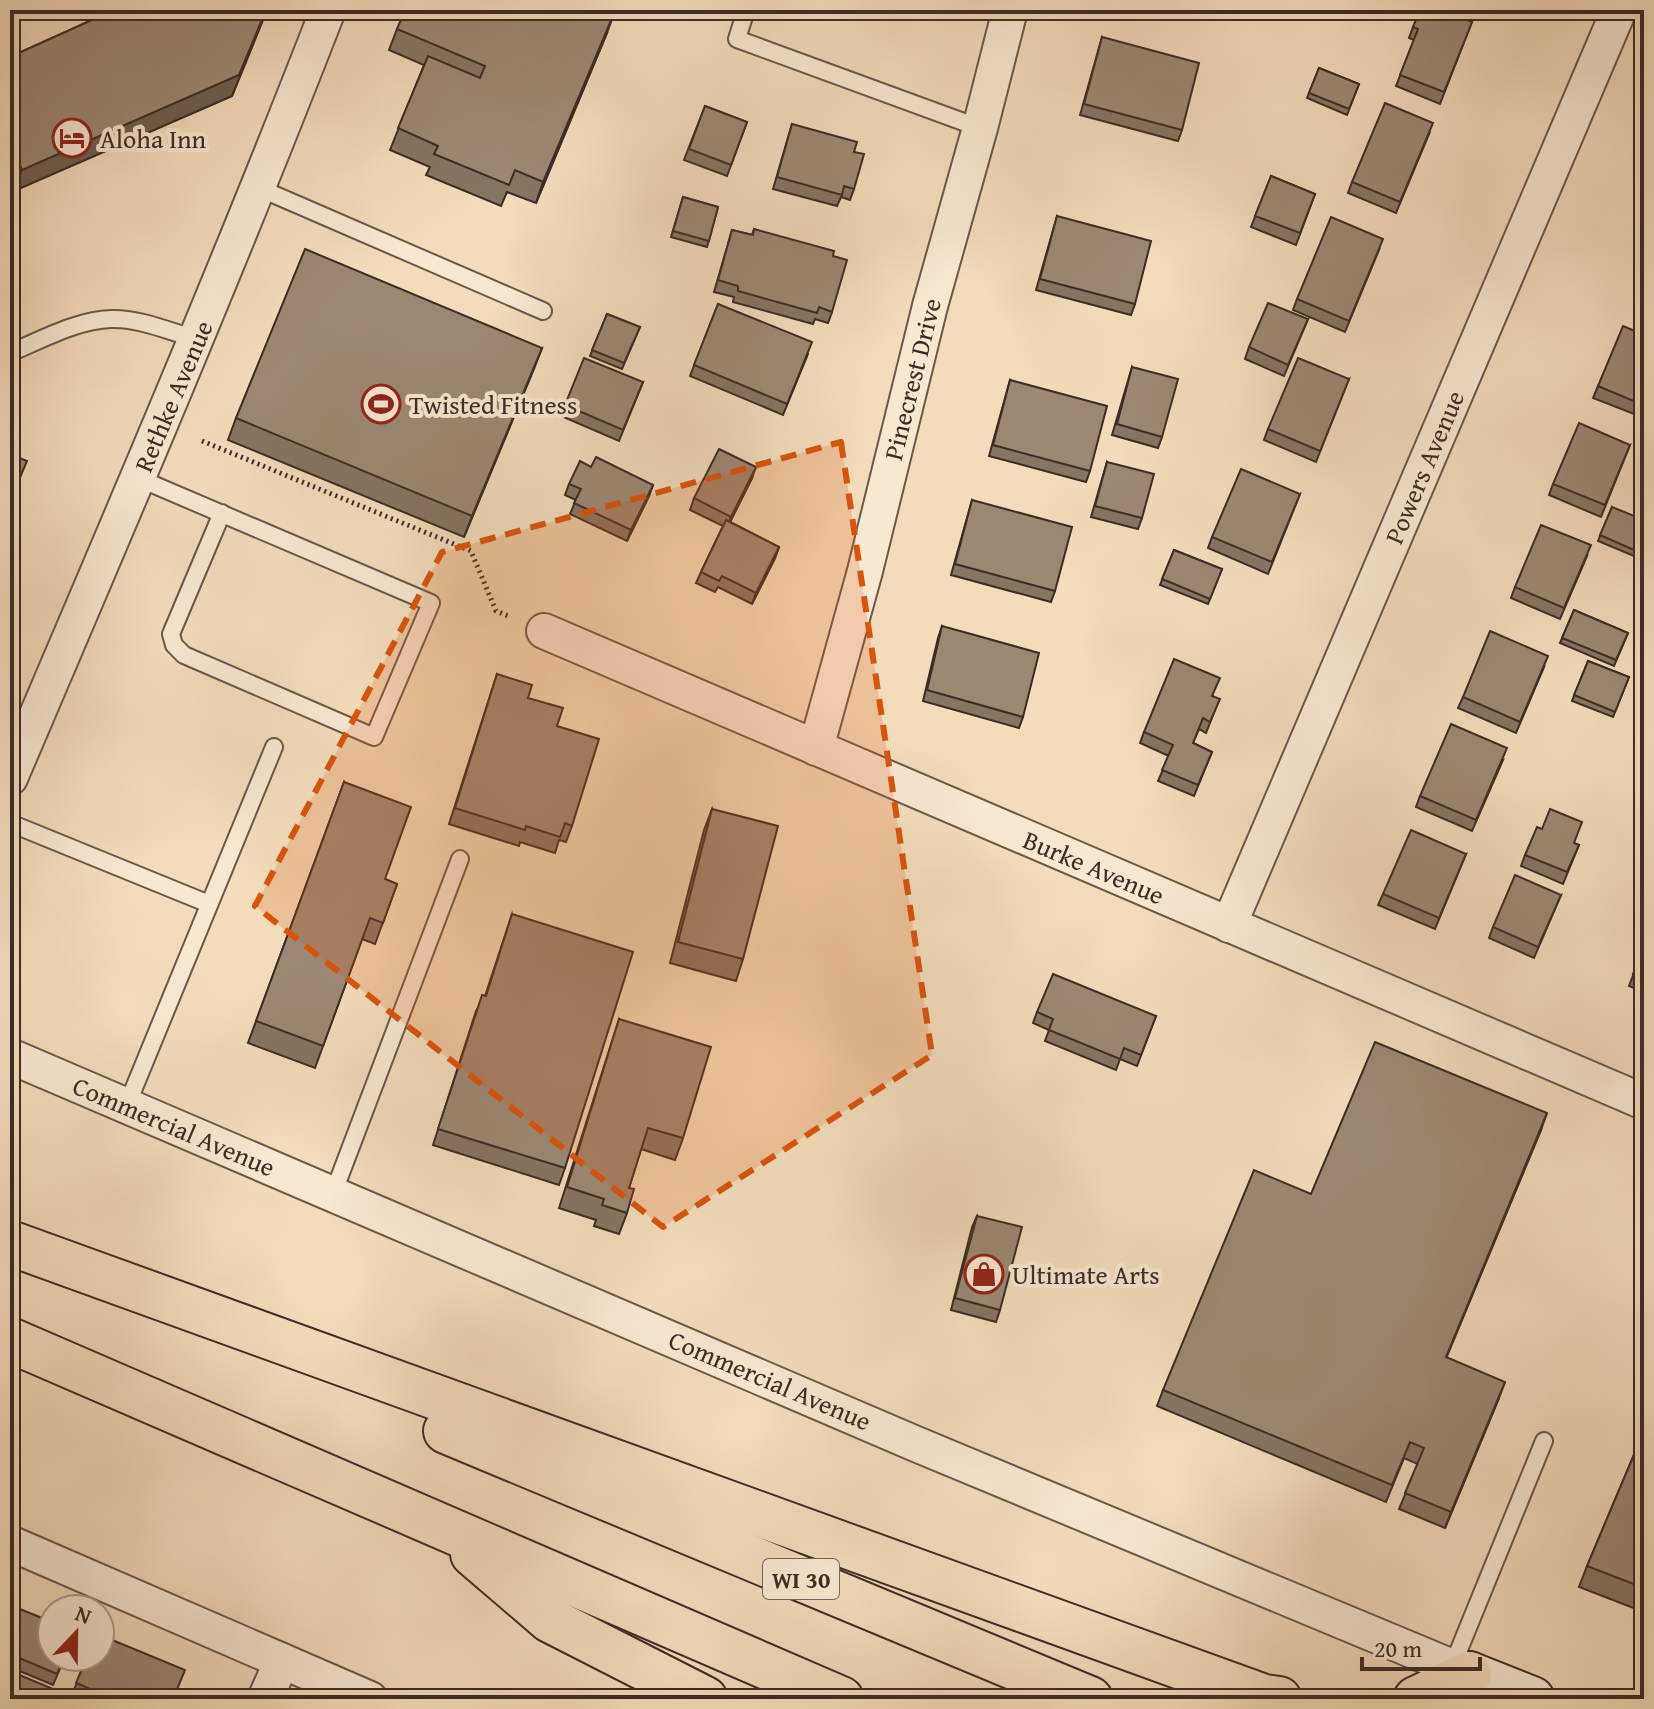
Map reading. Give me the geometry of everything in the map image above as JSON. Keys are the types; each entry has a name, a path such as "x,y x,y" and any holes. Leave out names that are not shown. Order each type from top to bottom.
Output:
{"highway":[{"path":"10,1243 1264,1697 1279,1699"},
{"name":"WI 30","path":"10,1250 1090,1699"},
{"path":"10,1340 841,1699"},
{"path":"440,1527 550,1620 705,1699"},
{"path":"1416,1699 1461,1671"}],"street":[{"name":"Rethke Avenue","path":"10,778 197,339 328,10"},
{"name":"Pinecrest Drive","path":"816,748 1010,10"},
{"name":"Powers Avenue","path":"1229,925 1619,10"},
{"name":"Burke Avenue","path":"544,631 1644,1102"},
{"name":"Commercial Avenue","path":"10,1056 916,1444 1532,1699"},
{"path":"10,1543 370,1699"},
{"path":"265,1699 282,1661"}],"lane":[{"path":"746,10 737,39 980,128"},
{"path":"259,188 543,311"},
{"path":"10,353 79,325 111,319 135,322 197,339"},
{"path":"138,478 222,513 431,603 374,737 184,655 174,645 171,634 222,513"},
{"path":"127,1105 274,747"},
{"path":"10,823 209,904"},
{"path":"333,1194 460,859"},
{"path":"1461,1671 1544,1441"}],"path":[{"path":"202,441 471,551 496,611 544,631"}],"highlighted area":[{"path":"841,442 932,1055 663,1227 255,906 442,552"}],"building":[{"name":"Aloha Inn","path":"114,10 266,10 239,75 22,170 10,142 10,57"},
{"path":"405,10 615,11 543,182 515,170 509,185 434,154 438,146 398,128 428,56 480,78 485,66 397,29"},
{"path":"1420,10 1443,10 1472,22 1444,92 1400,75 1418,29 1413,27"},
{"path":"1102,37 1199,63 1182,130 1084,104"},
{"path":"1319,68 1359,84 1349,109 1309,93"},
{"path":"1385,103 1433,123 1400,202 1352,182"},
{"path":"705,106 747,122 731,165 689,149"},
{"path":"792,124 857,142 854,152 864,154 854,189 844,186 842,195 777,177"},
{"path":"10,161 17,177 10,180"},
{"path":"1271,176 1315,194 1300,233 1255,216"},
{"path":"683,197 718,207 709,241 673,231"},
{"path":"1057,216 1151,241 1135,304 1040,279"},
{"path":"1331,217 1383,239 1349,321 1297,299"},
{"path":"754,229 834,251 833,256 847,260 832,312 819,307 817,313 738,291 738,286 718,280 732,230 753,235"},
{"name":"Twisted Fitness","path":"305,249 542,348 472,516 236,418"},
{"path":"1268,303 1308,319 1288,365 1249,347"},
{"path":"718,304 812,342 787,404 694,365"},
{"path":"607,314 640,327 624,363 592,350"},
{"path":"1623,326 1644,335 1643,405 1598,386"},
{"path":"584,358 643,382 623,430 565,405"},
{"path":"1298,358 1349,379 1320,451 1268,429"},
{"path":"1132,367 1178,379 1162,437 1117,424"},
{"path":"1010,380 1107,406 1090,471 993,445"},
{"path":"1579,423 1630,445 1605,505 1553,484"},
{"path":"719,449 756,467 731,517 694,498"},
{"path":"10,454 27,461 10,501"},
{"path":"596,457 653,485 631,530 574,503 581,489 569,484 580,461 591,467"},
{"path":"1107,462 1154,474 1142,518 1095,506"},
{"path":"1241,469 1300,494 1272,562 1212,537"},
{"path":"972,500 1072,527 1055,591 955,564"},
{"path":"1612,507 1644,520 1643,554 1600,535"},
{"path":"726,520 779,547 756,593 722,576 719,581 701,572"},
{"path":"1541,525 1591,545 1564,608 1515,587"},
{"path":"1174,550 1222,569 1210,599 1162,579"},
{"path":"1574,610 1628,633 1616,660 1562,638"},
{"path":"942,626 1039,653 1023,717 927,690"},
{"path":"1490,631 1548,656 1520,722 1463,697"},
{"path":"1174,659 1220,678 1212,696 1220,699 1210,722 1203,718 1193,743 1212,752 1198,785 1162,770 1173,745 1144,732"},
{"path":"1588,661 1629,677 1615,712 1574,695"},
{"path":"497,674 532,685 528,698 563,708 557,726 599,739 572,826 565,823 560,837 526,826 525,830 455,808"},
{"path":"1451,724 1507,748 1476,820 1420,796"},
{"path":"344,782 411,807 385,879 397,884 383,923 370,918 323,1046 256,1021"},
{"path":"712,809 778,826 743,959 678,942"},
{"path":"1550,809 1582,822 1574,843 1579,845 1567,872 1525,855 1537,827 1542,829"},
{"path":"1411,830 1466,854 1439,918 1383,894"},
{"path":"1515,875 1561,895 1538,947 1493,927"},
{"path":"512,914 633,952 565,1168 438,1129"},
{"path":"1644,947 1644,979 1633,974"},
{"path":"1053,974 1156,1016 1141,1055 1124,1048 1120,1059 1049,1030 1053,1019 1037,1012"},
{"path":"619,1019 711,1047 683,1138 648,1128 629,1188 634,1189 627,1213 602,1205 604,1199 567,1187"},
{"path":"1375,1042 1547,1113 1446,1357 1505,1382 1451,1512 1405,1493 1424,1448 1410,1442 1392,1485 1163,1390 1254,1170 1311,1194"},
{"name":"Ultimate Arts","path":"977,1216 1022,1227 1000,1310 955,1298"},
{"path":"1644,1431 1644,1588 1587,1566"},
{"path":"10,1605 36,1616 36,1665 10,1654"},
{"path":"116,1642 185,1670 173,1699 114,1699 76,1683 80,1673 116,1673"},
{"path":"10,1671 53,1689 49,1699 10,1699"}],"place":[{"name":"Aloha Inn","path":"72,138"},
{"name":"Twisted Fitness","path":"381,404"},
{"name":"Ultimate Arts","path":"984,1274"}]}
